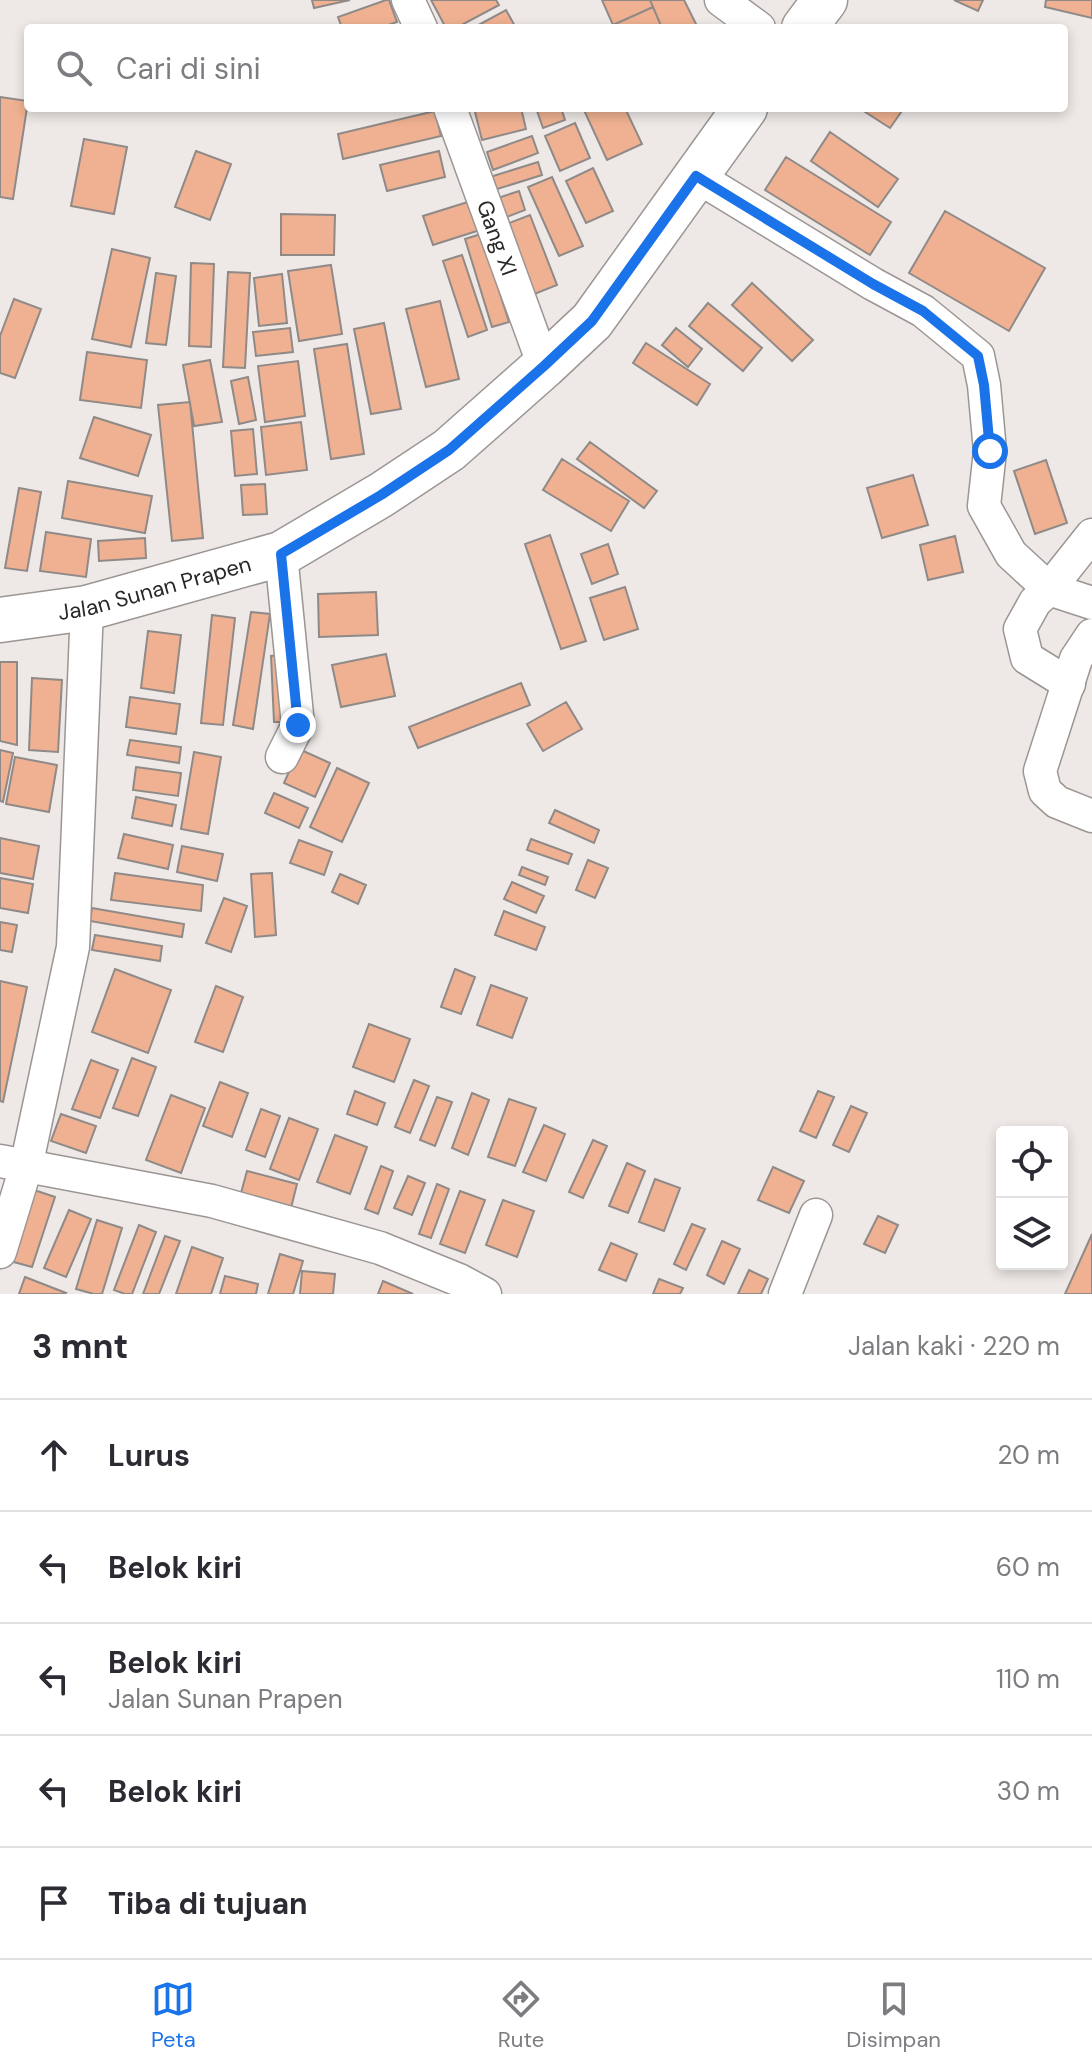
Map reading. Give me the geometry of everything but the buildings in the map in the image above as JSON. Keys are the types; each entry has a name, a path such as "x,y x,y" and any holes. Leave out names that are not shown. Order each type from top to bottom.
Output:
{"main road":[{"path":"807,24 825,0"},
{"name":"Jalan Sunan Prapen","path":"0,620 87,608 281,554 381,495 449,450 592,321 742,112"}],"street":[{"path":"408,0 419,24"},
{"path":"721,0 754,24"},
{"name":"Gang XI","path":"451,112 544,366"},
{"path":"696,176 923,311 978,356 990,451 984,506 1011,554 1049,589 1092,603"},
{"path":"1069,684 1027,658 1020,629 1035,602 1092,535"},
{"path":"281,554 298,725 282,757"},
{"path":"0,1252 13,1164 73,947 87,608"},
{"path":"1092,635 1076,659 1040,771 1045,791 1057,802 1092,816"},
{"path":"13,1164 212,1201 380,1248 485,1294"},
{"path":"785,1294 816,1215"}],"route":[{"path":"298,725 281,554 381,495 449,450 544,366 592,321 696,176 923,311 978,356 990,451"}]}
